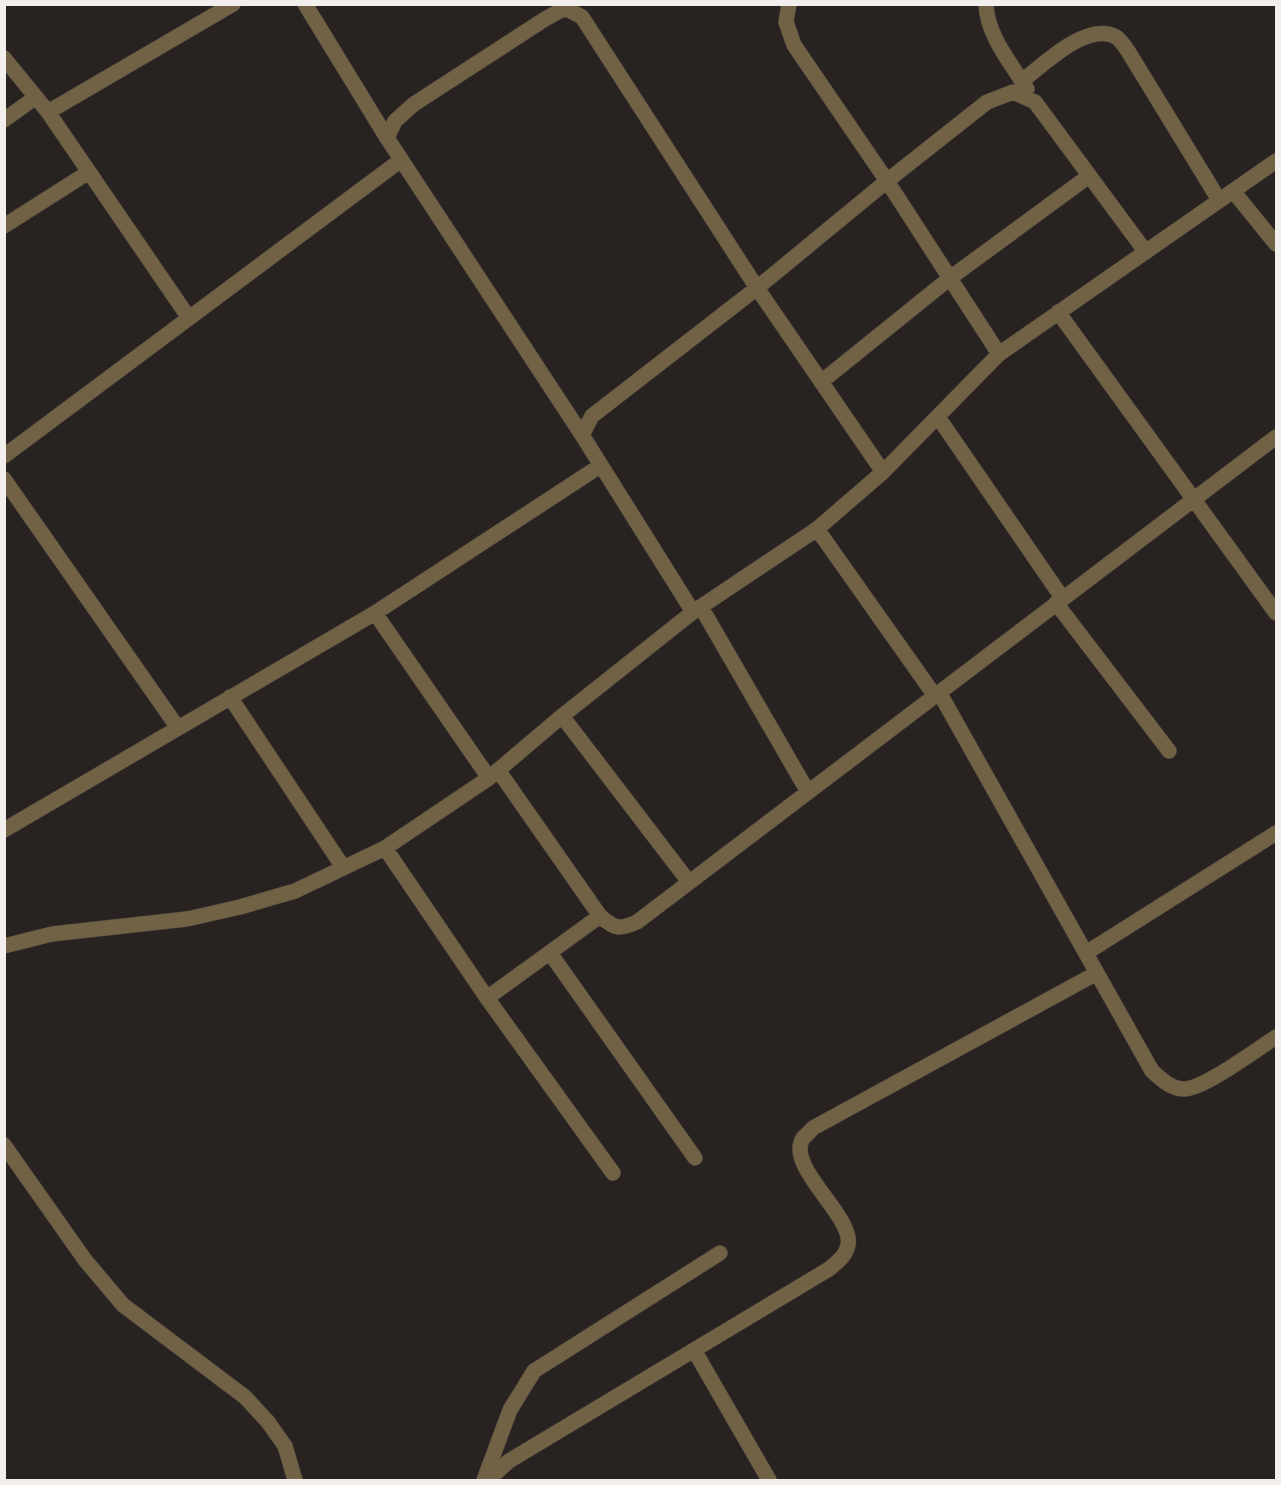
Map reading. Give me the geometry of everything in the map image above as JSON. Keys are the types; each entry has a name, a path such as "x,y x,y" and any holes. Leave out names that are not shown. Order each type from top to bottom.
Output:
{"street":[{"path":"48,112 233,4"},
{"path":"305,4 401,160 582,435 600,466 697,610 808,792"},
{"path":"789,4 786,22 794,45 887,181 999,354"},
{"path":"986,4 986,17 992,34 1035,102 1145,251"},
{"path":"387,138 395,121 414,104 545,19 565,8 578,11 757,288 883,472"},
{"path":"1022,81 1072,42 1099,32 1116,37 1128,51 1219,200"},
{"path":"4,58 48,112 189,318"},
{"path":"582,435 592,416 757,288 987,102 1013,92 1035,102"},
{"path":"4,120 36,98"},
{"path":"4,456 401,160"},
{"path":"4,946 52,934 187,919 208,914 295,891 385,848 493,774 562,716 697,610 817,530 883,472 999,354 1276,161"},
{"path":"4,226 89,172"},
{"path":"821,382 950,278 1089,176"},
{"path":"1233,191 1276,244"},
{"path":"1058,312 1276,613"},
{"path":"938,417 1060,601 1169,751"},
{"path":"375,613 600,916 611,926 623,928 637,922 1276,437"},
{"path":"4,830 375,613 600,466"},
{"path":"4,479 178,728"},
{"path":"817,530 937,694 1152,1071 1166,1084 1183,1089 1202,1084 1276,1037"},
{"path":"230,697 343,867"},
{"path":"562,716 689,882"},
{"path":"1086,953 1276,833"},
{"path":"385,848 487,998 613,1173"},
{"path":"487,998 600,916"},
{"path":"550,953 695,1158"},
{"path":"486,1480 510,1461 829,1269 842,1258 849,1244 846,1229 804,1166 800,1150 802,1140 813,1128 1097,973"},
{"path":"4,1145 85,1260 123,1305 245,1397 268,1422 285,1446 295,1480"},
{"path":"486,1480 510,1410 534,1371 720,1253"},
{"path":"694,1350 769,1480"}]}
